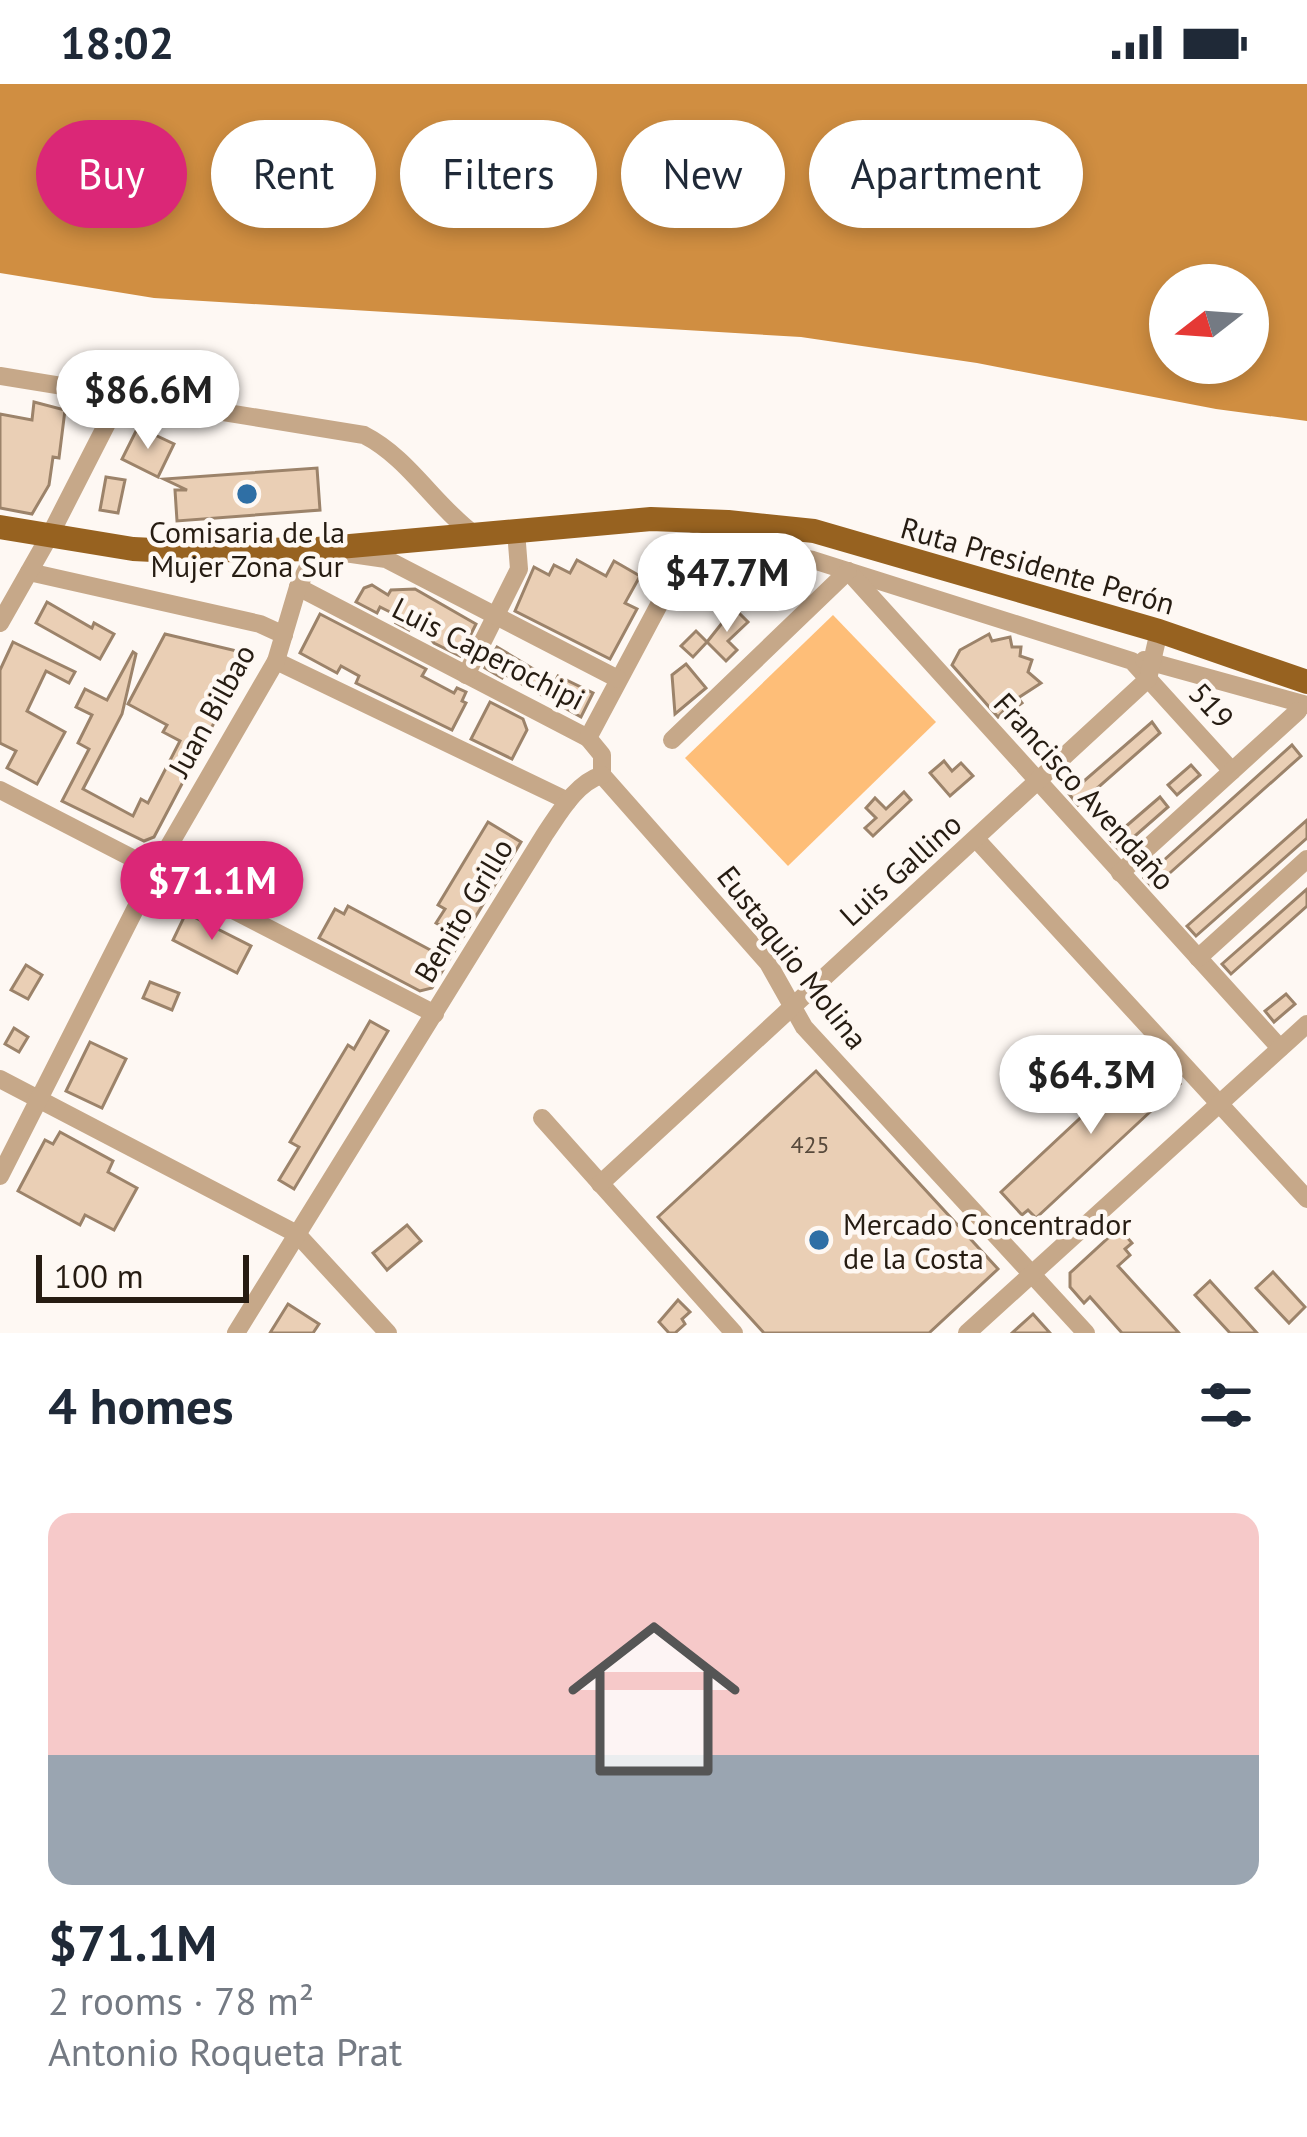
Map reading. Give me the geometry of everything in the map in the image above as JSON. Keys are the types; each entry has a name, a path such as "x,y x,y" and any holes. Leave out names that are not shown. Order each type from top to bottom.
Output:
{"main road":[{"name":"Ruta Presidente Perón","path":"317,549 651,519 814,531 1159,631 1302,700"},
{"path":"0,527 133,549 317,549"}],"street":[{"path":"0,376 364,435 399,459 451,518 475,535"},
{"path":"0,623 121,396"},
{"path":"602,775 602,754 588,738 690,550 700,520"},
{"path":"466,675 519,569 516,531"},
{"path":"690,550 716,544 813,560 1151,669 1302,700"},
{"path":"317,549 386,559 618,680"},
{"name":"Juan Bilbao","path":"0,1176 155,870 276,661 298,587 317,549"},
{"path":"28,572 260,624 284,635"},
{"path":"671,740 848,572"},
{"name":"Francisco Avendaño","path":"848,572 1280,1048"},
{"name":"Luis Caperochipi","path":"298,587 588,738"},
{"path":"1151,669 1159,631"},
{"path":"276,661 568,802"},
{"name":"Luis Gallino","path":"600,1184 1037,784 1151,669"},
{"name":"519","path":"1151,669 1232,772"},
{"path":"1120,873 1232,772 1302,700"},
{"name":"Benito Grillo","path":"236,1333 568,802 591,778 602,775"},
{"name":"Eustaquio Molina","path":"602,775 767,963 804,1028 1086,1333"},
{"path":"0,790 435,1014"},
{"path":"976,839 1307,1198"},
{"path":"1198,958 1307,859"},
{"path":"967,1333 1307,1024"},
{"path":"0,1079 297,1234 388,1333"},
{"path":"542,1118 734,1333"}],"shaded area":[{"path":"0,84 1307,84 1307,421 801,337 154,298 0,273"},
{"path":"833,615 936,722 788,866 685,758"}],"building":[{"path":"34,402 65,410 59,458 53,457 49,485 32,514 0,508 0,414 32,420"},
{"path":"138,427 174,444 158,477 122,459"},
{"name":"Comisaria de la Mujer Zona Sur","path":"317,468 320,510 177,521 175,490 187,490 164,479"},
{"path":"106,477 125,480 118,513 100,510"},
{"path":"577,560 606,576 614,561 640,576 625,603 637,609 610,659 515,611 534,567 549,575 554,565 570,573"},
{"path":"372,585 388,595 391,590 415,589 476,624 460,656 434,643 433,633 413,623 409,630 396,623 400,617 380,607 377,613 356,602 364,588"},
{"path":"47,602 92,628 94,623 114,634 100,659 36,623"},
{"path":"734,608 748,622 728,641 737,650 726,661 707,642"},
{"path":"320,614 426,669 422,676 454,693 457,688 466,692 462,701 466,703 452,730 356,683 359,676 341,666 337,673 300,653"},
{"path":"696,631 707,642 693,657 681,646"},
{"path":"165,634 241,652 245,664 154,837 144,841 62,801 89,749 78,743 92,715 76,707 85,689 107,700 133,652 122,714 83,789 133,816 141,799 148,803 180,741 163,732 167,725 128,704"},
{"path":"989,634 992,641 1010,637 1012,647 1021,647 1020,656 1032,660 1028,672 1041,683 1018,698 1022,703 1011,711 1008,706 998,717 952,665 960,650"},
{"path":"13,642 75,672 69,683 46,671 27,711 65,732 37,784 7,768 16,751 0,743 0,670"},
{"path":"497,647 555,682 558,676 593,693 581,717 485,668"},
{"path":"686,664 706,688 675,714 672,675"},
{"path":"490,702 523,719 527,730 512,759 471,739"},
{"path":"1152,722 1160,733 1078,805 1069,794"},
{"path":"1292,745 1301,756 1153,888 1144,878"},
{"path":"944,761 952,771 961,763 973,776 950,796 930,773"},
{"path":"1191,765 1200,775 1177,795 1168,785"},
{"path":"904,792 911,800 873,836 865,828 876,818 866,808 875,798 886,809"},
{"path":"1160,797 1168,807 1119,850 1110,840"},
{"path":"1307,820 1307,838 1196,936 1187,926"},
{"path":"488,822 521,842 432,988 420,991 319,938 335,909 344,914 348,906 436,953 449,931 436,923 445,909 438,905"},
{"path":"197,843 231,862 221,881 194,867 191,854"},
{"path":"1307,889 1307,906 1231,974 1222,964"},
{"path":"186,913 251,946 237,973 173,940"},
{"path":"26,965 42,975 28,999 11,990"},
{"path":"150,982 179,993 172,1010 143,998"},
{"path":"1286,994 1295,1004 1274,1022 1265,1011"},
{"path":"370,1021 388,1031 294,1189 279,1180 299,1147 290,1142 348,1045 354,1049"},
{"path":"14,1028 28,1037 19,1052 5,1044"},
{"path":"90,1042 126,1059 102,1108 66,1091"},
{"path":"1151,1052 1180,1084 1036,1218 1028,1210 1022,1215 1001,1192"},
{"path":"816,1071 998,1269 929,1333 764,1333 658,1217"},
{"path":"60,1132 113,1161 108,1172 137,1188 114,1230 85,1215 80,1225 18,1191 45,1140 53,1144"},
{"path":"407,1225 421,1241 387,1270 373,1253"},
{"path":"1119,1228 1132,1243 1125,1249 1130,1255 1118,1266 1179,1333 1122,1333 1090,1297 1084,1303 1070,1287 1070,1273"},
{"path":"1273,1272 1305,1307 1289,1323 1256,1288"},
{"path":"1210,1281 1257,1333 1230,1333 1195,1295"},
{"path":"678,1300 690,1312 682,1319 685,1324 669,1333 659,1322"},
{"path":"288,1304 319,1324 313,1333 270,1333"},
{"path":"1033,1314 1050,1333 1012,1333"}],"place":[{"name":"Comisaria de la Mujer Zona Sur","path":"247,494"},
{"name":"Mercado Concentrador de la Costa","path":"819,1240"}]}
